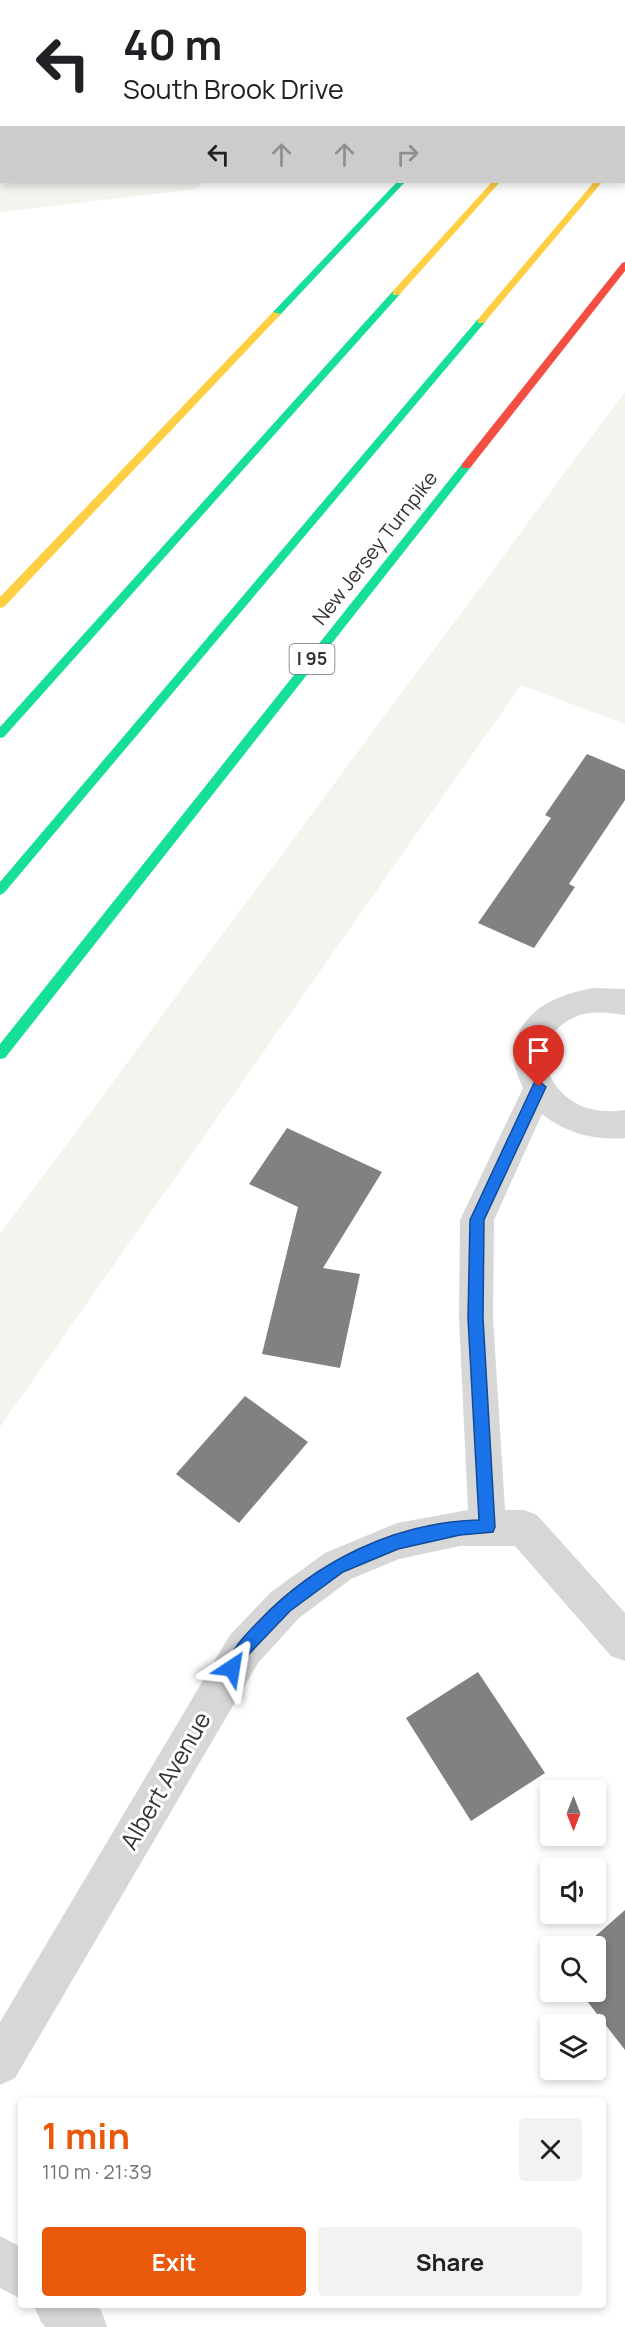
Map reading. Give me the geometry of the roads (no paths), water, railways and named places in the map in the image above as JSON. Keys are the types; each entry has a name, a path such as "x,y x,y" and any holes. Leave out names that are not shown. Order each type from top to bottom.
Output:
{"highway":[{"path":"0,604 400,183"},
{"path":"0,734 495,183"},
{"path":"0,891 597,183"},
{"name":"New Jersey Turnpike","path":"0,1054 625,265"}],"street":[{"path":"625,1002 592,999 570,1004 551,1014 537,1029 529,1054 535,1081 547,1099 566,1113 589,1123 614,1126 625,1124"},
{"path":"487,1527 476,1318 477,1220 539,1087"},
{"name":"Albert Avenue","path":"0,2063 243,1648 285,1605 338,1566 397,1541 460,1528 524,1528 625,1642"},
{"path":"0,2259 18,2274"},
{"path":"60,2308 84,2327"}]}
